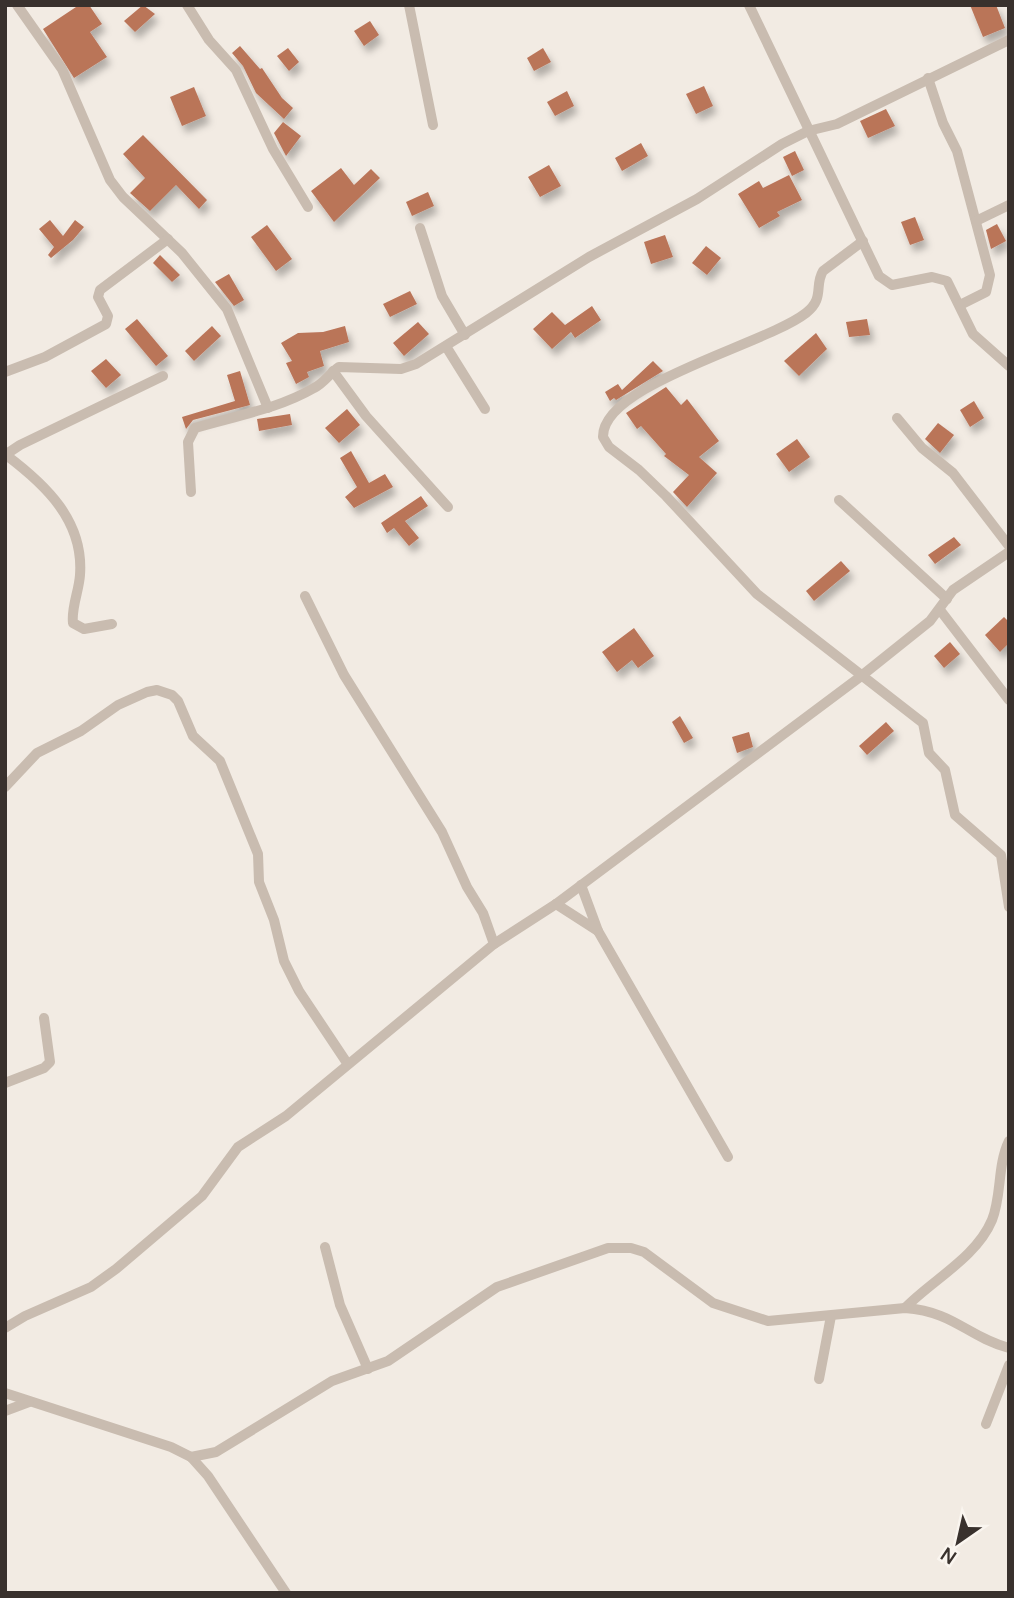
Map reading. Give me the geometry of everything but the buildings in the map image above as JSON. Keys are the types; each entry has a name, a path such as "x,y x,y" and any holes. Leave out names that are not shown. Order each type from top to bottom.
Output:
{"street":[{"path":"18,5 62,69 110,180 123,197 168,239 226,309 268,408"},
{"path":"187,5 209,40 242,79 273,149 308,207"},
{"path":"409,5 433,125"},
{"path":"749,5 879,276 886,284 943,278 951,284 973,334 1009,366"},
{"path":"191,492 188,442 195,428 268,408 318,386 332,371 345,365 401,369 447,348 589,257 697,199 782,144 808,131 837,124 1009,40"},
{"path":"928,78 943,123 957,151 990,285 986,292 960,305"},
{"path":"976,221 1009,205"},
{"path":"420,228 442,296 465,335"},
{"path":"5,372 45,357 106,324 108,316 98,298 100,290 168,239"},
{"path":"863,241 821,274 819,298 806,313 718,357 642,388 606,422 602,434 609,447 639,470 666,496 743,581 797,628 845,661 860,677 923,723 929,753 945,770 955,815 1000,855 1009,907"},
{"path":"447,348 485,409"},
{"path":"332,371 366,416 448,507"},
{"path":"112,624 83,629 74,623 81,558 73,526 51,495 6,455 20,445 163,376"},
{"path":"897,418 922,448 953,473 1009,546"},
{"path":"839,500 947,599"},
{"path":"5,1328 25,1316 91,1287 116,1269 202,1196 238,1147 286,1116 494,944 556,904 860,677 940,610 963,582 991,567 1009,552"},
{"path":"305,596 344,674 442,832 467,887 483,914 494,944"},
{"path":"940,610 1009,700"},
{"path":"7,779 37,753 81,731 131,698 157,690 172,695 178,701 193,736 220,761 258,854 258,882 274,920 284,961 299,991 347,1063"},
{"path":"581,885 598,931 728,1157"},
{"path":"556,904 598,931"},
{"path":"5,1083 44,1068 50,1062 44,1018"},
{"path":"905,1308 919,1294 937,1283 985,1232 994,1214 1001,1161 1009,1141"},
{"path":"325,1247 340,1305 368,1368"},
{"path":"191,1457 216,1452 332,1381 388,1361 497,1287 576,1257 618,1247 644,1252 689,1287 728,1310 768,1321 905,1308 923,1309 952,1318 984,1338 1009,1348"},
{"path":"919,1294 923,1309"},
{"path":"819,1380 831,1316"},
{"path":"986,1424 1009,1366"},
{"path":"5,1393 171,1447 191,1457 208,1476 286,1593"},
{"path":"5,1411 29,1402"},
{"path":"208,1476 216,1452"}]}
